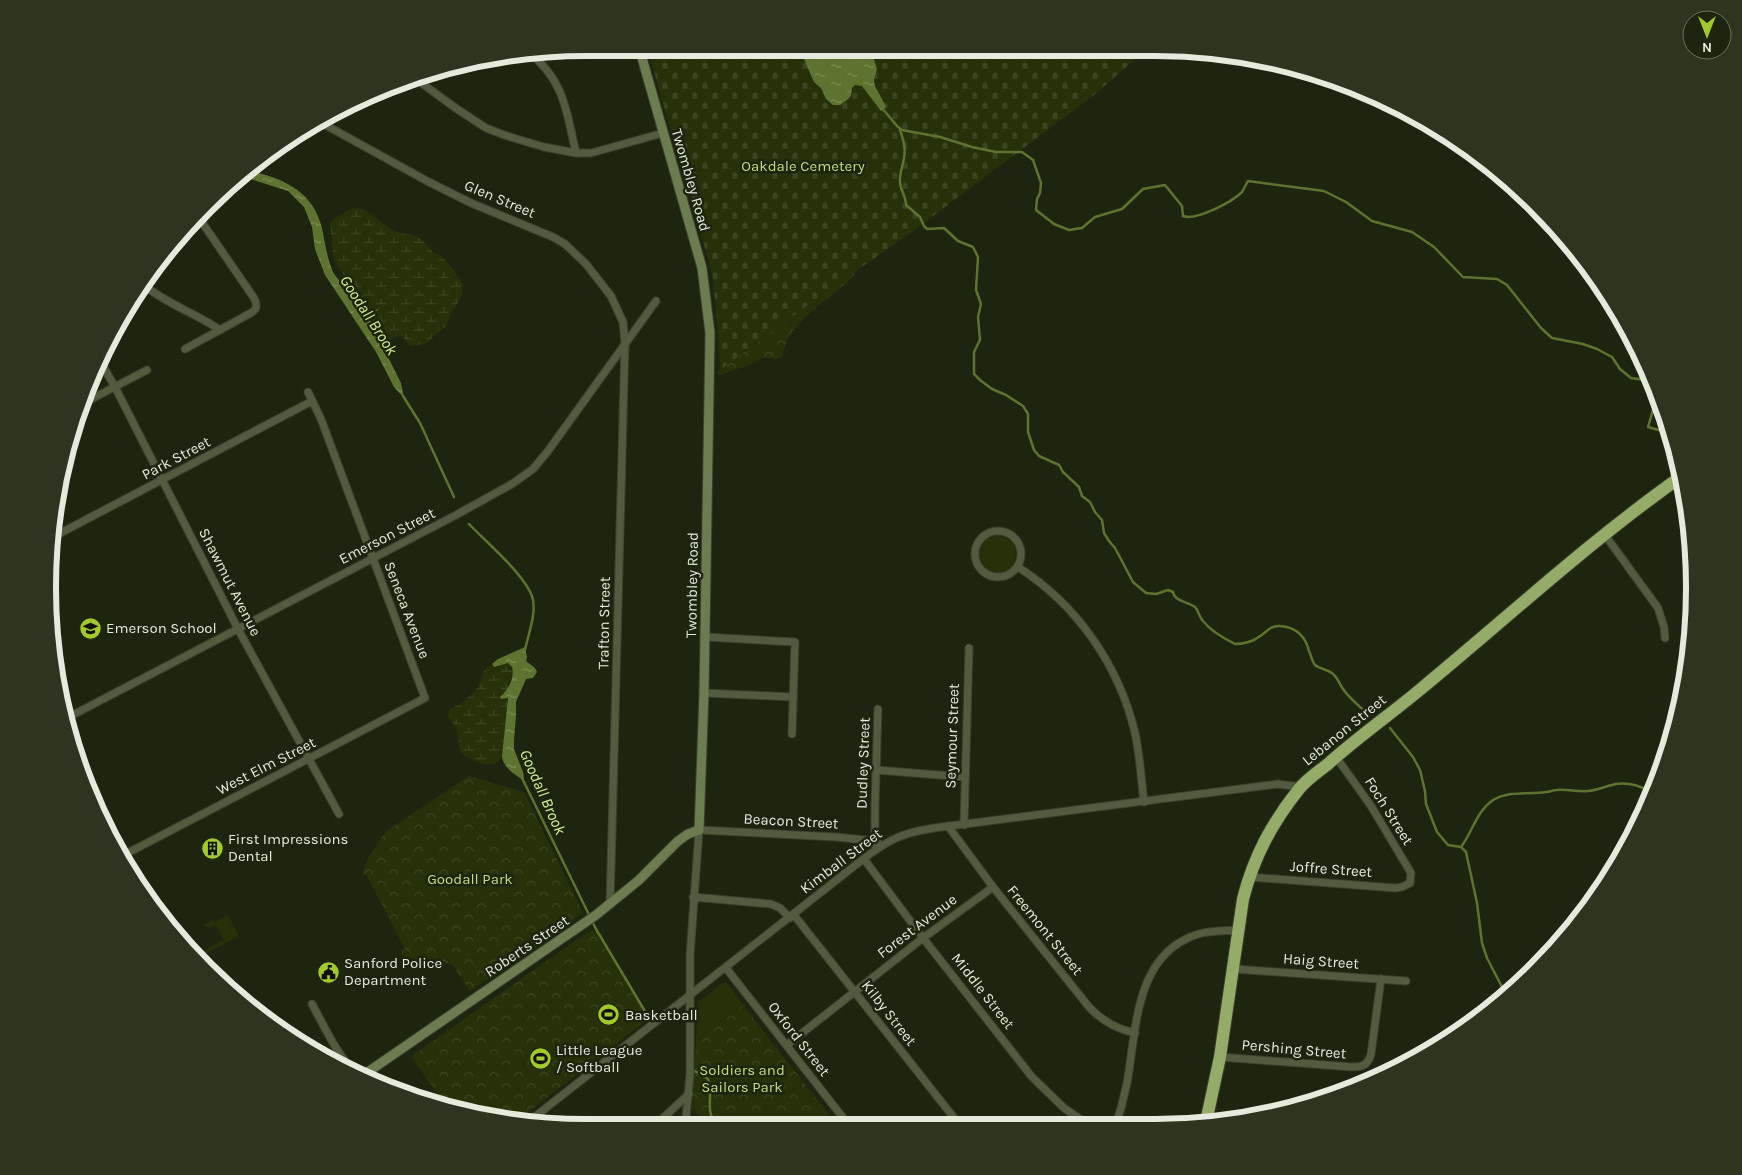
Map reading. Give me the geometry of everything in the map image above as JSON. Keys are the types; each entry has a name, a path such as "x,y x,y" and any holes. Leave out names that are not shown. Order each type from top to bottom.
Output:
{"highway":[{"name":"Lebanon Street","path":"1207,1116 1220,1057 1234,969 1238,930 1249,877 1266,835 1300,787 1605,535 1675,481"}],"street":[{"name":"Twombley Road","path":"641,56 702,268 710,352 704,693 699,830 690,956 689,1094 686,1119"},
{"path":"536,59 556,82 564,101 576,153"},
{"path":"421,83 467,116 494,132 544,147 576,153 596,152 663,133"},
{"name":"Glen Street","path":"326,125 427,181 565,244 586,264 610,296 623,322 625,343"},
{"path":"185,349 250,314 257,306 254,298 202,222"},
{"path":"149,288 220,330"},
{"name":"Emerson Street","path":"72,715 505,489 526,474 548,451 656,301"},
{"name":"Trafton Street","path":"610,905 625,343"},
{"name":"Shawmut Avenue","path":"104,368 238,629 339,814"},
{"path":"91,399 147,370"},
{"name":"Seneca Avenue","path":"308,392 320,419 424,698"},
{"name":"Park Street","path":"59,534 312,401"},
{"path":"993,532 1011,535 1020,549 1018,567 1004,576 995,578 986,574 976,560 979,542 993,532"},
{"path":"1605,535 1658,608 1664,627 1665,638"},
{"path":"1018,567 1040,582 1065,605 1087,631 1110,666 1126,702 1135,734 1144,802"},
{"path":"705,637 795,642 792,734"},
{"name":"Seymour Street","path":"964,825 969,648"},
{"path":"704,693 793,697"},
{"name":"West Elm Street","path":"127,853 424,698"},
{"name":"Dudley Street","path":"878,709 876,833 879,847"},
{"name":"Foch Street","path":"1336,757 1366,798 1411,873 1410,883"},
{"path":"876,770 964,777"},
{"name":"Kimball Street","path":"536,1116 690,994 792,917 864,858 879,847 906,833 1278,784 1300,787"},
{"name":"Freemont Street","path":"948,826 993,887 1095,1013 1116,1028 1134,1033"},
{"name":"Roberts Street","path":"369,1071 585,924 639,880 678,841 688,834 699,830"},
{"name":"Beacon Street","path":"699,830 836,837 865,840 879,847"},
{"name":"Middle Street","path":"864,858 923,938 1037,1082 1064,1108 1080,1119"},
{"name":"Joffre Street","path":"1249,877 1395,888 1410,883"},
{"name":"Forest Avenue","path":"786,1045 923,938 993,887"},
{"name":"Kilby Street","path":"693,897 771,904 792,917 855,991 955,1119"},
{"path":"1118,1119 1127,1084 1139,1005 1146,984 1156,966 1178,943 1191,936 1212,931 1238,930"},
{"name":"Oxford Street","path":"726,968 844,1119"},
{"name":"Haig Street","path":"1234,969 1406,981"},
{"name":"Pershing Street","path":"1220,1057 1352,1067 1366,1065 1371,1054 1381,979"},
{"path":"312,1004 345,1060"},
{"path":"662,1119 689,1094"}],"green space":[{"name":"Oakdale Cemetery","path":"649,56 1139,56 1093,96 912,232 816,299 720,370 712,273"},
{"path":"359,208 368,212 394,231 420,238 434,253 443,258 462,283 461,295 448,320 447,326 426,344 410,346 403,337 398,336 382,343 370,320 370,316 380,308 365,315 354,305 345,277 334,260 330,224 340,215 351,209"},
{"path":"851,269 855,274 852,278 805,317 788,337 782,357 777,359 762,358 748,366 721,375 717,374 733,346"},
{"path":"998,536 1005,537 1011,541 1015,547 1015,561 1011,567 1005,571 998,572 991,571 985,567 981,561 980,554 981,547 985,541 991,537"},
{"path":"505,663 510,664 513,673 506,692 501,696 503,699 508,698 502,756 494,764 482,763 460,752 457,730 448,716 450,709 462,703 476,690 487,667"},
{"name":"Goodall Park","path":"469,776 524,792 583,913 470,991 453,966 448,963 437,970 406,962 401,952 405,949 366,874 362,876 367,860 385,832"},
{"path":"228,915 239,936 204,954 201,952 224,940 216,925 208,928 204,925 212,920 214,922"},
{"path":"596,929 644,1008 647,1020 525,1115 484,1109 440,1098 413,1059 413,1055 585,934"},
{"path":"726,981 743,1005 696,1040 698,1002"},
{"name":"Soldiers and Sailors Park","path":"743,1005 833,1119 704,1119 692,1109 696,1040"}],"water":[{"path":"803,56 873,56 877,69 874,80 875,86 886,107 881,111 862,86 855,85 852,88 851,96 847,100 840,105 833,105 826,99 821,88 814,82"},
{"path":"256,173 273,177 304,195 311,204 318,215 331,267 335,275 348,290 356,307 365,315 380,308 370,316 370,320 401,383 404,398 394,387 376,352 325,275 315,249 312,227 304,207 288,191 249,178"},
{"path":"525,647 526,661 537,672 533,678 526,679 516,702 514,749 523,772 524,781 507,767 502,756 508,698 501,699 500,697 510,684 513,675 512,667 508,663 494,667 492,664 498,659"}],"waterway":[{"path":"882,108 902,130 940,137 996,152 1022,152 1033,160 1041,183 1036,210 1054,224 1069,230 1082,228 1095,217 1122,209 1143,189 1165,185 1182,206 1183,216 1189,217 1214,210 1230,201 1242,192 1248,181 1324,191 1346,202 1372,221 1412,232 1434,247 1463,277 1497,279 1507,285 1541,328 1552,338 1583,344 1597,349 1612,357 1620,369 1631,378 1643,380"},
{"path":"900,130 905,150 900,182 906,205 920,217 927,229 944,228 958,241 973,247 978,257 976,290 981,304 978,317 980,340 974,352 974,374 992,389 1023,406 1028,414 1028,432 1034,450 1039,456 1059,465 1063,472 1079,487 1082,496 1090,502 1102,520 1104,533 1115,548 1133,582 1146,593 1156,594 1168,590 1173,592 1176,598 1195,607 1210,628 1235,644 1252,641 1276,626 1295,630 1305,640 1315,665 1333,674 1348,696 1367,713"},
{"name":"Goodall Brook","path":"403,396 420,423 454,497"},
{"path":"1654,407 1648,427 1662,431"},
{"name":"Goodall Brook","path":"469,524 515,571 530,591 534,606 525,650"},
{"path":"1390,728 1413,757 1420,770 1426,804 1437,832 1448,845 1461,847 1466,852 1477,903 1482,943 1487,958 1503,989"},
{"name":"Goodall Brook","path":"522,778 596,929 646,1013"},
{"path":"1461,847 1483,810 1499,797 1519,793 1539,793 1556,790 1588,791 1624,783 1645,790"},
{"name":"Goodall Brook","path":"695,1071 708,1079 710,1086 710,1111 713,1119"}],"place":[{"name":"Emerson School","path":"90,628"},
{"name":"First Impressions Dental","path":"212,848"},
{"name":"Sanford Police Department","path":"328,972"},
{"name":"Basketball","path":"609,1015"},
{"name":"Little League / Softball","path":"540,1059"}]}
